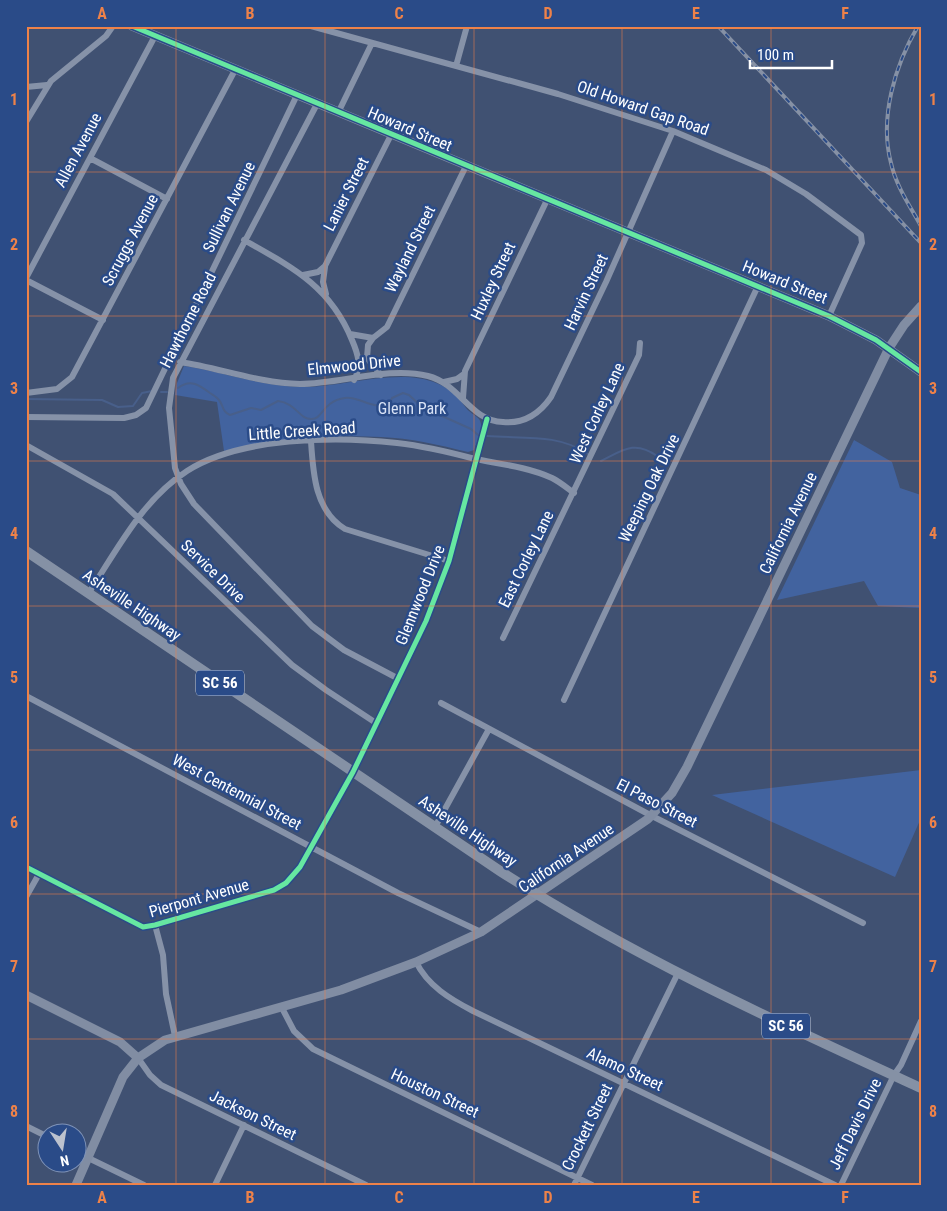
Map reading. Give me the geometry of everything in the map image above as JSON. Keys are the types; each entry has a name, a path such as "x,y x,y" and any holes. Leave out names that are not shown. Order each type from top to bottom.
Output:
{"main road":[{"name":"Howard Street","path":"132,26 628,234 829,316 889,348 921,372"},
{"name":"California Avenue","path":"88,1158 123,1078 138,1058 157,1044 175,1036 282,1008 340,990 461,943 537,895 652,816 681,780 889,348 904,325 921,306"},
{"name":"Asheville Highway","path":"26,551 537,895 580,921 678,973 921,1088"},
{"path":"26,995 120,1042 138,1058"}],"street":[{"path":"26,122 47,85 106,36 113,26"},
{"name":"Old Howard Gap Road","path":"311,26 558,94 673,131 766,170 806,194 860,233 862,243 829,316"},
{"path":"456,66 467,26"},
{"name":"Allen Avenue","path":"26,279 156,36"},
{"path":"338,113 372,43"},
{"name":"Scruggs Avenue","path":"26,393 52,390 68,382 103,320 235,70"},
{"path":"26,87 47,85"},
{"name":"Sullivan Avenue","path":"26,417 124,418 136,415 146,408 297,96"},
{"name":"Hawthorne Road","path":"317,104 180,362 173,378 169,398 171,433 178,477 185,491 203,516 312,626 344,650 397,678"},
{"name":"Harvin Street","path":"486,419 503,422 519,421 534,414 546,404 628,234 673,131"},
{"name":"Lanier Street","path":"327,298 323,282 326,266 391,135"},
{"path":"90,158 167,199"},
{"name":"Wayland Street","path":"373,338 387,327 466,166"},
{"name":"Huxley Street","path":"463,398 464,374 547,200"},
{"path":"244,240 303,275 327,298 350,334 359,362 354,380"},
{"path":"303,275 318,272 326,266"},
{"path":"26,279 103,320"},
{"name":"Weeping Oak Drive","path":"564,700 758,288"},
{"path":"350,334 373,338 368,345 367,358 381,375"},
{"name":"West Corley Lane","path":"574,492 639,355 640,343"},
{"name":"Elmwood Drive","path":"180,362 280,383 312,384 381,375 416,374 444,382 463,398 475,412 486,419"},
{"path":"444,382 458,380 464,374"},
{"name":"Glennwood Drive","path":"353,772 426,621 449,561 486,419"},
{"path":"311,441 321,502 330,518 337,524 353,531 449,561"},
{"name":"Little Creek Road","path":"88,594 138,517 157,496 178,477 207,460 229,452 267,445 311,441 398,443 518,468 552,478 574,492"},
{"name":"Service Drive","path":"26,445 104,488 138,517 292,665 376,723"},
{"name":"East Corley Lane","path":"503,638 574,492"},
{"name":"West Centennial Street","path":"26,696 310,847 481,932"},
{"name":"El Paso Street","path":"441,703 652,816 863,923"},
{"path":"436,827 489,729"},
{"name":"Pierpont Avenue","path":"26,867 135,924 155,926 280,887 296,872 353,772"},
{"path":"26,897 40,874"},
{"path":"461,943 464,930 462,924"},
{"path":"155,926 163,955 166,994 175,1036"},
{"name":"Alamo Street","path":"416,962 429,982 456,1002 835,1185"},
{"name":"Crockett Street","path":"574,1185 678,973"},
{"name":"Houston Street","path":"282,1008 294,1031 313,1049 592,1185"},
{"name":"Jeff Davis Drive","path":"841,1185 894,1075 901,1066 921,1021"},
{"name":"Jackson Street","path":"138,1058 150,1076 161,1085 366,1185"},
{"path":"215,1185 244,1125"},
{"path":"26,1126 38,1132"},
{"path":"88,1158 144,1185"}],"green space":[{"name":"Glenn Park","path":"184,366 271,384 300,387 390,377 412,377 433,382 451,391 478,418 481,425 480,434 474,450 468,452 414,440 361,436 302,438 262,443 224,451 217,402 175,395 177,383"},
{"path":"854,440 892,462 900,488 921,495 921,608 878,606 864,581 777,600"},
{"path":"921,770 921,818 895,877 712,795"}],"waterway":[{"path":"178,388 190,383 198,385 217,398 221,402 224,411 230,415 251,408 261,410 278,401 284,402 303,416 311,419 318,417 327,406 337,400 351,398 379,406 390,403 392,398 403,393 409,395 422,407 471,429 478,435"},
{"path":"26,399 102,400 118,407 133,406 142,393 152,391"},
{"path":"161,392 167,392"},
{"path":"487,436 552,440 576,447 588,454"},
{"path":"601,461 629,448 642,448 657,456"}],"railway":[{"path":"718,26 921,243"},
{"path":"918,26 896,75 891,92 887,128 888,146 896,180 921,226"}],"cycle path":[{"path":"132,26 829,316 876,340 921,372"},
{"path":"26,867 143,927 274,890 286,883 300,867 353,772 426,621 449,561 487,419"}]}
